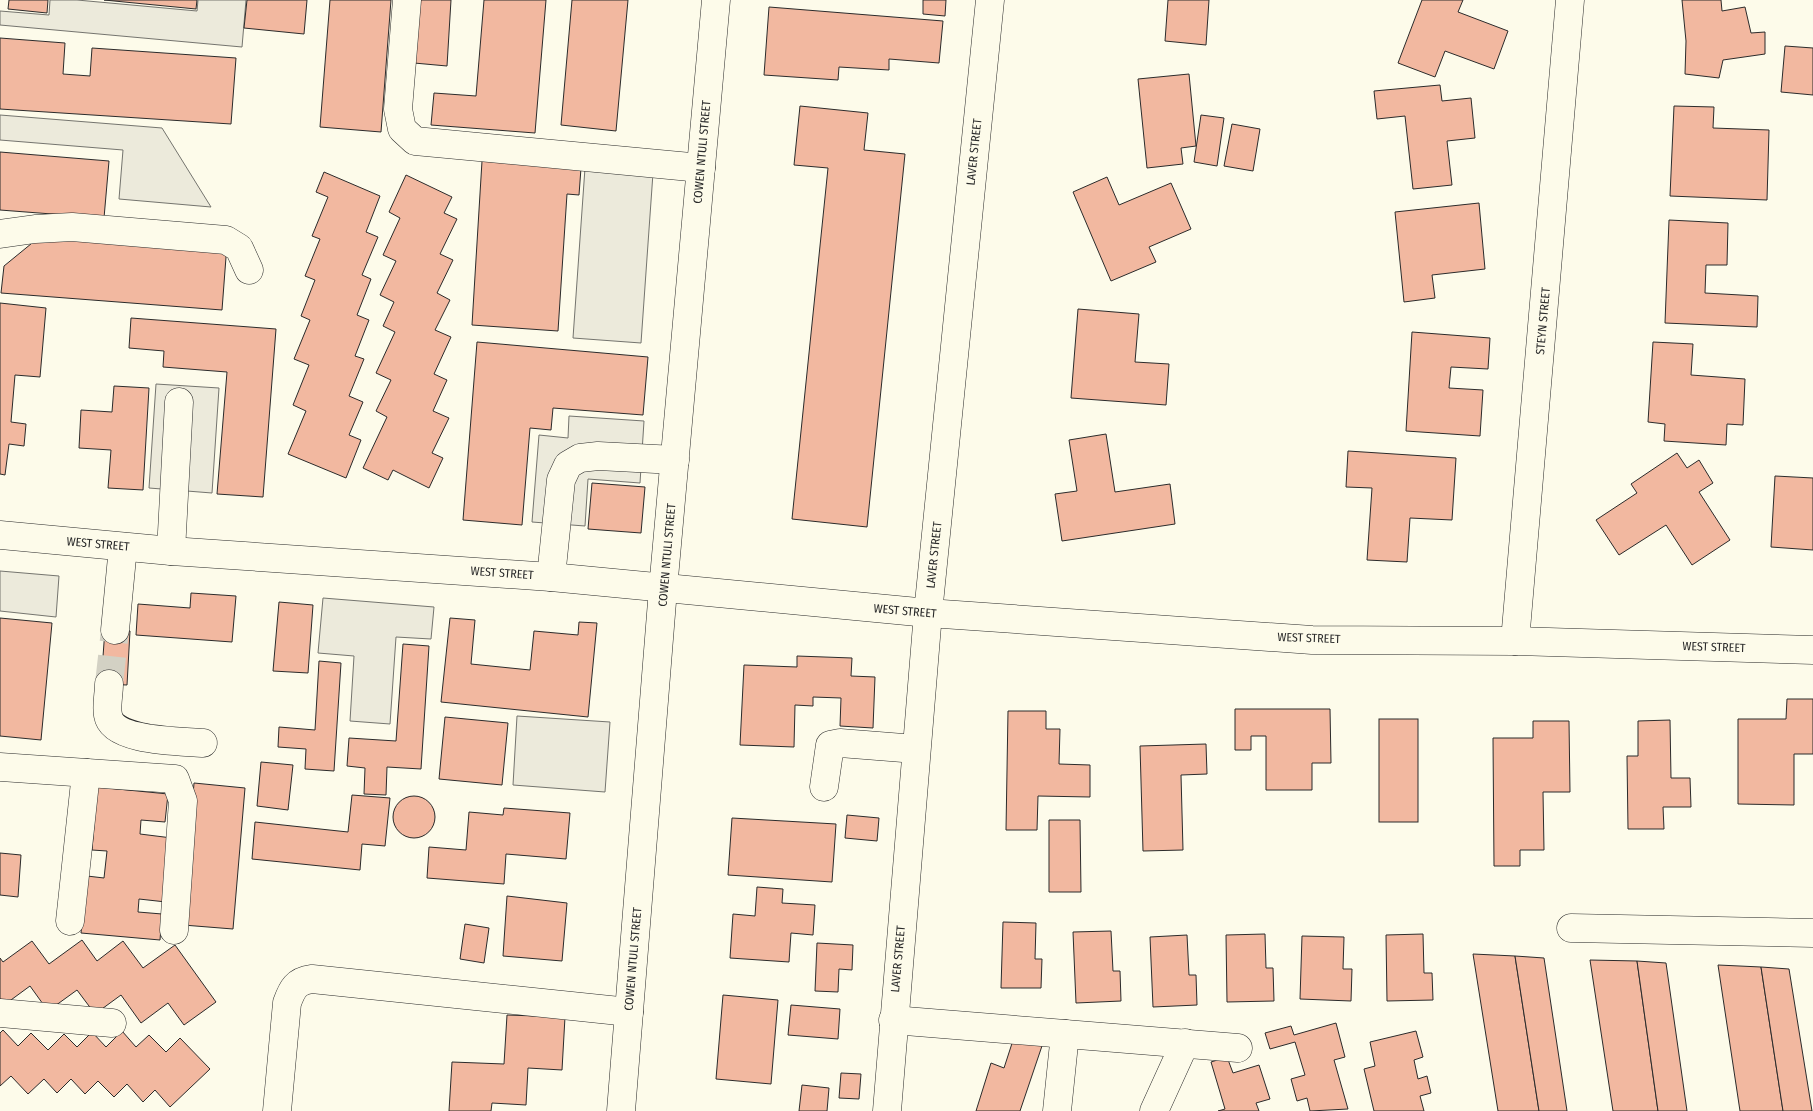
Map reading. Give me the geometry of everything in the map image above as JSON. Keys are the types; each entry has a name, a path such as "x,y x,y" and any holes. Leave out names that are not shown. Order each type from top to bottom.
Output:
{"street":[{"path":"407,0 398,109 402,129 414,141 701,168"},
{"name":"COWEN NTULI STREET","path":"621,1111 675,460 716,0"},
{"name":"LAVER STREET","path":"887,1111 928,613 990,0"},
{"name":"STEYN STREET","path":"1515,641 1570,0"},
{"path":"0,234 35,228 72,226 226,240 239,248 249,270"},
{"path":"171,551 179,402"},
{"path":"551,577 561,480 568,465 580,458 598,456 675,460"},
{"name":"WEST STREET","path":"0,535 171,551 551,577 928,613 1312,640 1515,641 1813,650"},
{"path":"115,630 124,547"},
{"path":"109,684 108,717 115,727 132,736 203,743"},
{"path":"824,787 830,745 840,743 916,749"},
{"path":"0,767 175,779 183,801 174,930"},
{"path":"70,921 86,773"},
{"path":"1571,928 1813,934"},
{"path":"277,1111 287,1003 292,989 301,980 312,979 629,1012"},
{"path":"0,1013 112,1024"},
{"path":"893,1020 1238,1048"},
{"path":"1057,1111 1065,1034"},
{"path":"1154,1111 1185,1044"}],"shaded area":[{"path":"50,0 77,0 197,11 198,0 246,0 242,47 0,25 0,11 49,15"},
{"path":"0,115 162,128 211,207 119,199 123,150 0,140"},
{"path":"585,168 653,173 641,343 573,338"},
{"path":"156,384 219,388 212,493 149,488"},
{"path":"569,416 644,421 640,483 588,479 585,526 532,522 539,435 568,438"},
{"path":"0,571 59,576 56,617 0,611"},
{"path":"323,598 434,607 431,639 396,637 390,724 350,721 354,656 318,653"},
{"path":"517,716 610,722 605,792 513,785"}],"building":[{"path":"9,0 48,0 47,13 8,9"},
{"path":"104,0 197,0 196,9"},
{"path":"247,0 307,0 304,34 244,28"},
{"path":"330,0 391,0 381,132 320,127"},
{"path":"419,0 451,0 447,66 414,63"},
{"path":"484,0 546,0 535,133 431,125 434,93 476,96"},
{"path":"572,0 628,0 616,131 561,125"},
{"path":"923,0 946,0 945,16 923,14"},
{"path":"1168,0 1209,0 1206,45 1165,41"},
{"path":"1422,0 1463,0 1458,12 1508,31 1494,69 1445,51 1435,77 1398,63"},
{"path":"1682,0 1721,0 1722,11 1745,7 1751,33 1765,32 1765,54 1723,60 1719,78 1685,74 1686,41"},
{"path":"769,7 943,21 939,63 889,59 889,70 839,67 838,80 764,75"},
{"path":"0,38 65,43 63,74 90,76 92,48 236,58 231,124 0,109"},
{"path":"1785,46 1813,48 1813,95 1781,92"},
{"path":"1189,74 1196,146 1181,148 1183,164 1147,168 1138,79"},
{"path":"1440,85 1442,101 1471,98 1475,138 1447,141 1452,185 1413,189 1405,116 1377,119 1374,91"},
{"path":"800,106 868,113 864,150 905,154 867,527 792,519 828,168 794,165"},
{"path":"1674,106 1714,107 1713,128 1769,130 1767,200 1670,196"},
{"path":"1201,115 1224,118 1217,166 1194,162"},
{"path":"1232,124 1260,129 1253,171 1224,166"},
{"path":"0,152 109,161 104,218 0,210"},
{"path":"482,161 581,168 579,195 567,194 558,331 472,325"},
{"path":"324,172 380,196 366,232 378,237 362,275 371,279 357,315 369,320 355,356 364,359 349,396 363,402 349,435 361,440 346,478 288,454 306,411 293,405 309,365 294,359 310,320 301,316 315,280 305,276 320,239 312,236 328,197 316,192"},
{"path":"406,175 452,197 444,213 457,219 440,254 453,260 437,293 450,300 435,330 451,337 434,374 447,380 433,411 449,418 432,453 443,458 429,488 393,470 388,480 363,468 387,417 376,411 391,380 376,373 395,332 383,326 394,302 380,295 396,261 383,255 400,218 389,212"},
{"path":"1107,177 1119,205 1171,183 1191,229 1149,247 1156,262 1111,281 1073,192"},
{"path":"1479,203 1485,269 1432,275 1435,298 1404,302 1395,212"},
{"path":"1669,220 1728,223 1727,265 1706,265 1705,293 1758,296 1757,327 1665,323"},
{"path":"48,230 227,244 222,310 1,293 4,266"},
{"path":"0,303 46,308 40,377 15,375 11,422 26,424 24,446 9,444 5,475 0,474"},
{"path":"1078,309 1139,314 1135,362 1169,364 1166,405 1071,398"},
{"path":"131,318 276,329 263,497 217,494 227,372 163,367 164,351 129,348"},
{"path":"1412,332 1490,338 1488,369 1451,367 1449,388 1483,390 1480,436 1406,431"},
{"path":"477,342 648,357 643,415 553,408 551,430 530,428 522,525 463,520"},
{"path":"1653,342 1693,344 1691,375 1745,379 1743,425 1727,424 1726,445 1664,441 1665,424 1648,422"},
{"path":"114,386 149,388 143,490 108,488 111,450 79,448 81,410 112,412"},
{"path":"1106,434 1115,492 1170,484 1175,524 1062,541 1055,494 1077,491 1069,440"},
{"path":"1348,451 1456,458 1452,520 1410,518 1407,562 1367,560 1372,488 1346,487"},
{"path":"1677,453 1687,468 1699,460 1713,483 1699,492 1730,540 1692,565 1666,525 1619,555 1596,520 1637,493 1631,484"},
{"path":"1775,476 1813,478 1813,550 1771,547"},
{"path":"592,483 645,487 641,533 588,529"},
{"path":"191,593 236,596 232,642 136,635 138,604 190,608"},
{"path":"279,602 313,605 308,673 273,671"},
{"path":"0,618 52,623 41,740 0,736"},
{"path":"450,618 475,620 471,664 530,670 534,631 578,635 579,622 597,623 588,717 441,702"},
{"path":"105,629 130,631 127,685 101,684"},
{"path":"403,644 429,646 421,769 387,767 386,795 364,794 365,768 347,766 349,738 396,741"},
{"path":"797,656 852,658 851,676 875,677 873,728 840,726 841,698 813,697 813,706 795,705 794,747 740,745 744,665 797,667"},
{"path":"319,661 341,663 334,771 305,769 306,749 278,747 279,727 315,730"},
{"path":"1787,699 1813,699 1813,754 1794,754 1794,805 1738,804 1738,719 1786,719"},
{"path":"1235,709 1330,709 1331,763 1312,763 1312,790 1266,790 1266,736 1251,736 1251,750 1235,750"},
{"path":"1008,711 1046,711 1046,729 1060,729 1059,764 1090,765 1090,797 1038,796 1037,830 1006,830"},
{"path":"445,717 508,723 502,785 439,779"},
{"path":"1379,719 1418,719 1418,822 1379,822"},
{"path":"1670,720 1671,778 1690,778 1691,807 1663,807 1664,829 1628,829 1627,756 1638,756 1638,721"},
{"path":"1533,721 1569,721 1570,792 1543,792 1544,850 1520,850 1520,866 1494,866 1493,738 1533,738"},
{"path":"1206,744 1207,774 1181,775 1183,850 1143,851 1140,746"},
{"path":"261,762 293,765 288,810 257,806"},
{"path":"194,783 245,788 233,929 183,925"},
{"path":"97,787 168,794 165,822 141,820 140,834 172,838 166,902 139,899 138,912 162,914 160,940 81,933 87,876 104,878 107,851 92,850"},
{"path":"352,795 390,798 385,846 362,844 360,870 252,859 255,822 348,832"},
{"path":"414,796 429,802 435,817 429,832 414,838 399,832 393,817 399,802"},
{"path":"504,808 570,813 566,859 506,854 504,884 427,878 429,847 466,850 469,812 503,815"},
{"path":"847,815 879,818 877,841 845,838"},
{"path":"732,818 836,824 832,882 728,875"},
{"path":"1049,820 1080,820 1081,892 1049,892"},
{"path":"0,853 21,855 18,897 0,895"},
{"path":"757,887 783,889 782,903 815,905 813,935 791,933 789,962 730,958 733,914 755,916"},
{"path":"507,896 567,903 562,961 503,956"},
{"path":"1003,922 1036,923 1035,959 1042,959 1041,988 1001,988"},
{"path":"465,924 489,928 484,963 460,959"},
{"path":"1111,931 1113,971 1120,971 1121,1001 1076,1003 1073,932"},
{"path":"1265,934 1266,968 1273,968 1274,1001 1227,1002 1226,935"},
{"path":"1423,934 1424,973 1432,973 1433,1000 1387,1001 1386,935"},
{"path":"1187,935 1189,975 1196,975 1197,1005 1153,1007 1150,937"},
{"path":"1302,936 1344,937 1343,969 1352,969 1351,1001 1300,999"},
{"path":"82,940 97,961 123,941 143,968 175,945 216,1002 184,1025 168,1003 141,1023 121,995 95,1014 77,990 48,1011 30,986 0,1008 0,958 3,962 32,941 49,964"},
{"path":"817,943 853,945 852,970 839,969 838,992 815,991"},
{"path":"1473,954 1515,956 1539,1111 1498,1111"},
{"path":"1515,956 1544,958 1567,1111 1539,1111"},
{"path":"1590,960 1637,961 1658,1111 1613,1111"},
{"path":"1637,961 1666,963 1687,1111 1658,1111"},
{"path":"1718,965 1761,967 1783,1111 1740,1111"},
{"path":"1761,967 1789,969 1812,1111 1783,1111"},
{"path":"723,995 778,1000 771,1084 716,1079"},
{"path":"791,1005 840,1009 838,1039 788,1035"},
{"path":"507,1015 565,1017 562,1070 528,1068 526,1105 492,1103 491,1111 449,1111 452,1062 504,1064"},
{"path":"1336,1023 1345,1057 1334,1060 1348,1109 1310,1111 1307,1098 1297,1101 1291,1079 1305,1075 1295,1042 1270,1049 1265,1033 1291,1026 1294,1035"},
{"path":"3,1030 18,1046 31,1033 48,1050 64,1034 77,1047 92,1032 106,1047 122,1031 136,1047 149,1035 166,1052 180,1038 210,1069 170,1107 155,1090 143,1102 127,1084 114,1097 98,1081 85,1094 71,1079 57,1093 44,1079 28,1094 11,1076 0,1086 0,1033"},
{"path":"1016,1031 1044,1040 1020,1111 976,1111 991,1063 1004,1068"},
{"path":"1416,1031 1423,1057 1414,1060 1418,1079 1427,1076 1431,1093 1420,1096 1424,1111 1374,1111 1364,1069 1375,1066 1370,1042"},
{"path":"1227,1057 1233,1073 1259,1065 1270,1099 1256,1103 1259,1111 1218,1111 1225,1109 1211,1062"},
{"path":"841,1073 861,1074 859,1099 839,1098"},
{"path":"802,1085 829,1088 827,1111 799,1111"}],"tunnel":[{"path":"109,684 115,630"}]}
